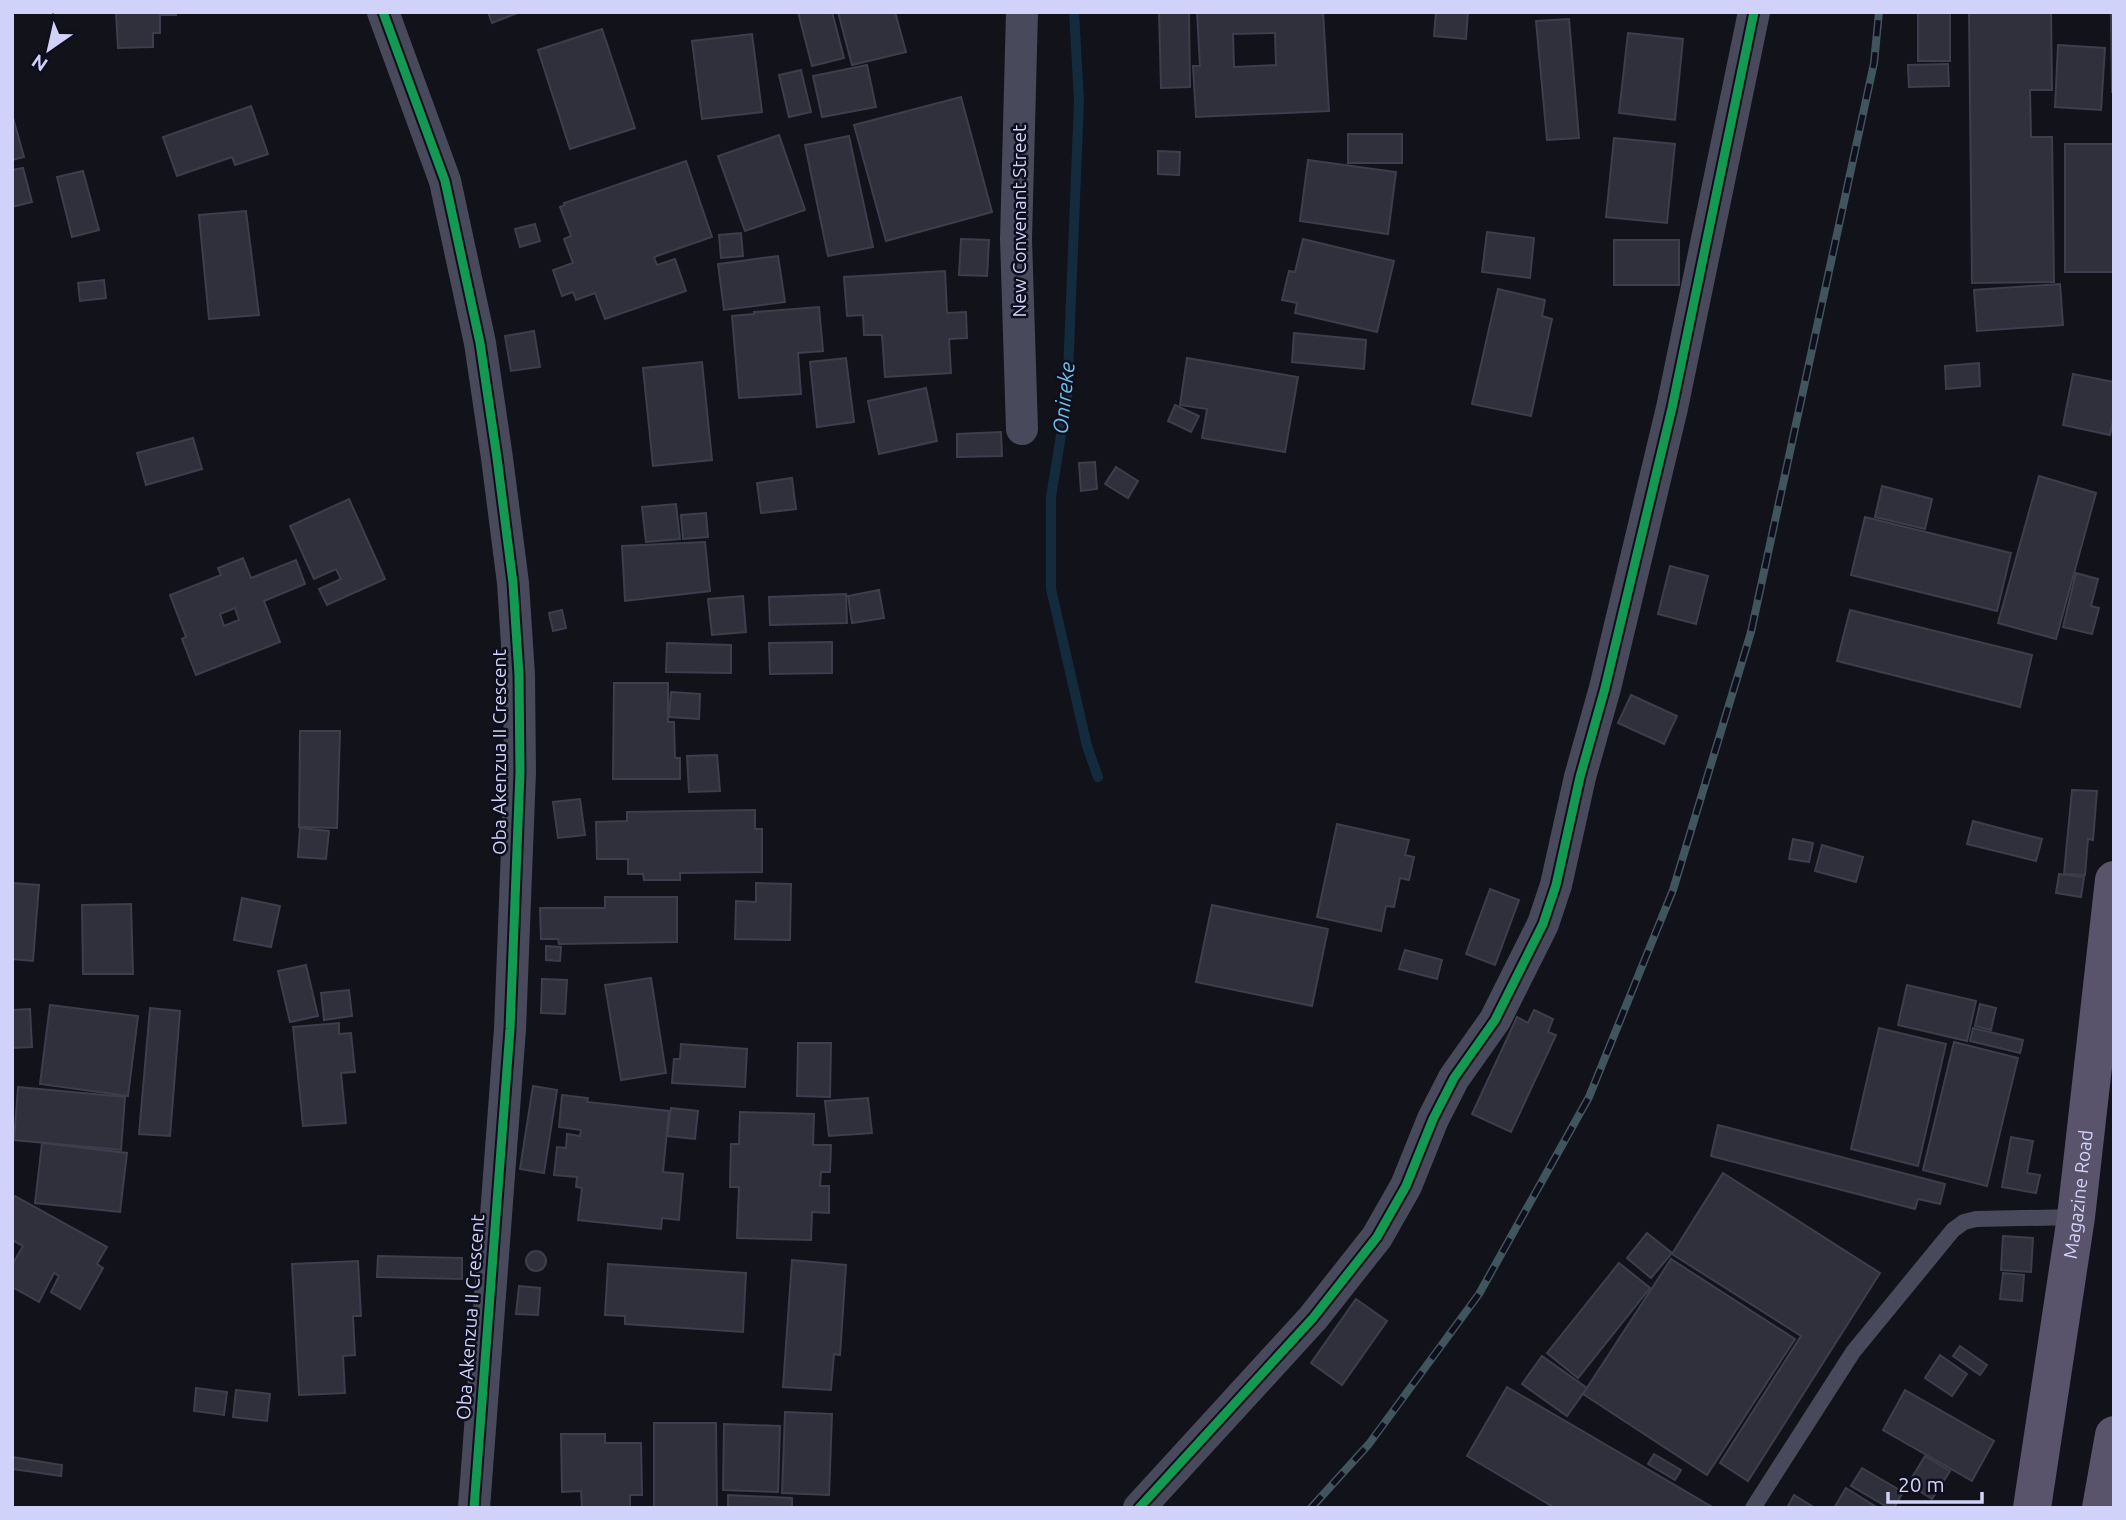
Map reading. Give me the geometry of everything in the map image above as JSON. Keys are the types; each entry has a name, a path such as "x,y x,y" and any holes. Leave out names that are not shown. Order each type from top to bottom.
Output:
{"main road":[{"name":"Magazine Road","path":"2032,1508 2076,1217 2114,880"},
{"path":"2101,1508 2114,1434"}],"street":[{"name":"Oba Akenzua II Crescent","path":"383,12 445,181 480,342 513,583 519,675 520,772 510,1029 474,1508"},
{"name":"New Convenant Street","path":"1022,12 1016,239 1022,429"},
{"path":"1139,1508 1313,1318 1377,1237 1406,1186 1433,1119 1454,1078 1494,1020 1543,924 1556,885 1580,777 1605,688 1669,421 1755,12"}],"lane":[{"path":"1753,1508 1853,1352 1953,1230 1964,1222 1976,1219 2076,1217"}],"building":[{"path":"116,12 176,12 176,15 160,15 160,33 153,33 153,47 118,48"},
{"path":"488,12 520,12 492,23"},
{"path":"798,12 832,12 844,58 812,66"},
{"path":"838,12 895,12 906,52 852,65"},
{"path":"1159,12 1189,12 1190,87 1161,88"},
{"path":"1197,12 1323,12 1329,111 1196,117 1193,66 1200,66","holes":["1275,33 1276,65 1234,67 1233,34"]},
{"path":"1436,12 1468,12 1466,39 1434,36"},
{"path":"1918,12 1950,12 1950,61 1918,61"},
{"path":"1969,12 2051,12 2052,90 2030,90 2031,137 2052,137 2054,282 1972,283"},
{"path":"2111,12 2114,12 2114,92 2112,92"},
{"path":"1569,19 1579,138 1547,140 1536,21"},
{"path":"602,29 635,128 570,149 538,50"},
{"path":"1628,33 1683,39 1675,120 1619,113"},
{"path":"752,34 762,112 702,119 692,41"},
{"path":"2058,45 2105,48 2101,110 2055,107"},
{"path":"1948,64 1949,86 1909,87 1908,65"},
{"path":"867,65 876,107 822,117 813,76"},
{"path":"801,70 811,112 789,117 779,75"},
{"path":"961,97 992,212 886,241 854,125"},
{"path":"251,106 268,154 235,165 232,157 177,176 163,137"},
{"path":"12,114 24,157 12,160"},
{"path":"1348,134 1402,134 1402,163 1348,163"},
{"path":"779,135 805,210 745,231 718,156"},
{"path":"849,136 873,247 828,256 805,145"},
{"path":"1614,138 1675,144 1667,223 1606,217"},
{"path":"2065,144 2114,144 2114,272 2065,272"},
{"path":"1158,151 1180,152 1179,175 1158,174"},
{"path":"1308,160 1396,172 1388,234 1300,221"},
{"path":"686,161 712,237 654,257 657,265 675,259 686,291 605,319 595,293 576,300 573,292 562,296 553,270 573,263 564,239 571,236 560,207 565,205 564,203"},
{"path":"23,168 32,202 12,207 12,170"},
{"path":"83,171 99,230 72,237 57,177"},
{"path":"246,211 259,315 209,319 199,215"},
{"path":"535,224 540,241 520,247 515,229"},
{"path":"1487,232 1534,238 1530,278 1482,272"},
{"path":"741,233 743,256 721,258 719,235"},
{"path":"961,239 989,240 987,276 959,275"},
{"path":"1303,239 1394,261 1377,332 1295,313 1297,303 1282,300 1289,271 1295,272"},
{"path":"1614,240 1679,240 1679,285 1614,285"},
{"path":"778,256 785,302 724,310 718,264"},
{"path":"945,271 947,313 966,312 967,338 949,339 951,373 885,377 882,335 864,335 863,315 847,316 844,277"},
{"path":"104,280 106,298 80,301 78,283"},
{"path":"2060,284 2063,325 1977,331 1974,290"},
{"path":"1498,289 1545,300 1542,316 1552,319 1531,416 1472,404"},
{"path":"819,307 823,351 798,353 801,394 739,398 732,316"},
{"path":"534,331 540,367 511,371 505,336"},
{"path":"1294,333 1366,340 1364,369 1292,362"},
{"path":"846,358 854,422 817,427 810,362"},
{"path":"1187,358 1298,377 1285,452 1202,438 1207,409 1180,405"},
{"path":"702,362 712,460 653,466 643,368"},
{"path":"1979,363 1980,386 1946,389 1945,366"},
{"path":"2073,374 2114,382 2114,416 2110,435 2063,425"},
{"path":"926,388 937,441 879,454 868,401"},
{"path":"1175,405 1199,416 1191,432 1168,421"},
{"path":"1001,432 1002,456 957,457 957,434"},
{"path":"193,438 202,469 146,485 137,453"},
{"path":"1095,462 1097,489 1081,491 1079,463"},
{"path":"1116,467 1138,481 1128,498 1105,484"},
{"path":"2039,476 2096,493 2056,639 1998,623"},
{"path":"792,478 796,509 761,513 757,483"},
{"path":"1882,486 1932,499 1925,529 1875,517"},
{"path":"349,499 385,579 327,605 319,589 341,579 336,569 314,579 290,526"},
{"path":"676,504 680,539 646,542 642,507"},
{"path":"706,513 708,537 683,539 681,515"},
{"path":"1865,517 2011,553 1997,611 1851,575"},
{"path":"705,542 710,591 625,601 622,546"},
{"path":"243,558 251,578 296,560 305,584 264,601 280,642 196,675 182,639 186,637 170,595 221,575 218,568","holes":["235,608 239,620 224,626 220,614"]},
{"path":"1670,566 1708,576 1696,624 1658,614"},
{"path":"2076,573 2098,579 2091,606 2099,608 2092,634 2063,627"},
{"path":"879,590 884,618 852,623 848,596"},
{"path":"846,594 847,623 770,625 769,597"},
{"path":"743,596 746,632 712,635 708,599"},
{"path":"562,610 566,628 553,631 549,613"},
{"path":"1850,610 2032,655 2020,707 1837,661"},
{"path":"832,642 832,673 770,674 769,643"},
{"path":"667,643 731,645 731,673 666,672"},
{"path":"614,683 668,683 668,722 674,722 675,758 680,758 680,779 613,779"},
{"path":"671,692 700,694 699,719 669,717"},
{"path":"1631,695 1677,716 1664,744 1618,723"},
{"path":"300,731 340,731 337,828 299,827"},
{"path":"717,755 720,791 689,792 687,756"},
{"path":"2072,790 2097,791 2093,840 2088,839 2085,875 2064,874"},
{"path":"580,799 585,835 558,838 553,802"},
{"path":"755,810 755,829 762,829 762,872 680,873 680,880 644,880 643,874 628,874 628,859 597,859 596,822 627,821 627,812"},
{"path":"1973,821 2042,839 2036,861 1967,844"},
{"path":"1337,824 1409,840 1405,855 1414,857 1409,880 1400,878 1394,907 1386,906 1381,931 1317,917"},
{"path":"300,828 329,831 326,859 298,857"},
{"path":"1793,839 1813,843 1809,862 1789,859"},
{"path":"1822,845 1863,857 1856,882 1815,871"},
{"path":"2059,874 2084,877 2081,897 2056,893"},
{"path":"12,883 39,885 33,961 12,959"},
{"path":"756,883 791,884 790,940 735,939 736,901 756,902"},
{"path":"1490,889 1519,900 1495,965 1466,954"},
{"path":"605,897 677,897 677,942 559,944 558,939 541,939 540,908 605,908"},
{"path":"242,898 280,906 271,947 234,940"},
{"path":"131,904 133,974 83,974 82,905"},
{"path":"1212,905 1328,929 1312,1006 1196,982"},
{"path":"546,946 561,947 560,961 546,960"},
{"path":"1405,950 1442,960 1437,979 1399,969"},
{"path":"306,965 318,1016 290,1022 278,971"},
{"path":"651,978 666,1073 621,1080 605,985"},
{"path":"542,979 567,980 565,1014 541,1013"},
{"path":"1907,985 1976,1001 1967,1041 1898,1025"},
{"path":"349,990 352,1016 324,1020 321,993"},
{"path":"1980,1004 1996,1008 1991,1030 1975,1026"},
{"path":"50,1005 138,1016 128,1096 40,1084"},
{"path":"150,1008 180,1011 170,1136 139,1134"},
{"path":"30,1009 32,1047 12,1048 12,1010"},
{"path":"1534,1010 1553,1019 1548,1032 1556,1035 1511,1132 1472,1114 1517,1017 1528,1023"},
{"path":"339,1023 339,1034 351,1033 355,1072 341,1073 346,1123 303,1126 293,1027"},
{"path":"1879,1028 1946,1044 1918,1166 1851,1149"},
{"path":"1973,1028 2023,1040 2020,1053 1970,1041"},
{"path":"1954,1042 2018,1058 1987,1186 1923,1170"},
{"path":"798,1043 831,1043 830,1097 797,1096"},
{"path":"681,1044 747,1049 745,1087 672,1083 674,1059 680,1059"},
{"path":"533,1086 557,1090 544,1173 520,1169"},
{"path":"18,1087 125,1097 121,1150 14,1140"},
{"path":"562,1095 588,1098 587,1102 669,1111 663,1172 683,1174 679,1220 662,1218 661,1229 578,1220 582,1188 576,1187 577,1177 554,1175 557,1147 566,1148 567,1134 580,1136 581,1130 559,1127"},
{"path":"868,1098 872,1133 829,1136 825,1101"},
{"path":"671,1108 698,1111 695,1139 667,1136"},
{"path":"740,1112 814,1114 813,1145 831,1145 830,1172 821,1172 820,1186 829,1186 829,1213 812,1212 811,1240 737,1238 739,1187 730,1187 731,1144 739,1144"},
{"path":"1718,1125 1945,1184 1940,1204 1918,1199 1915,1209 1711,1156"},
{"path":"2011,1137 2033,1141 2027,1173 2040,1175 2036,1193 2002,1187"},
{"path":"42,1143 127,1153 120,1212 35,1203"},
{"path":"1723,1173 1880,1273 1748,1481 1720,1463 1801,1336 1672,1254"},
{"path":"15,1196 107,1247 97,1264 103,1268 80,1309 51,1292 59,1276 54,1273 39,1302 12,1287 12,1265 23,1246 12,1240 12,1201"},
{"path":"1647,1233 1672,1253 1651,1278 1627,1258"},
{"path":"2003,1236 2033,1238 2031,1272 2001,1270"},
{"path":"532,1251 540,1251 546,1261 540,1271 532,1271 526,1265 526,1257"},
{"path":"378,1256 462,1258 462,1279 377,1277"},
{"path":"1671,1259 1795,1339 1707,1475 1583,1394"},
{"path":"792,1260 846,1265 840,1355 834,1354 831,1390 783,1387"},
{"path":"358,1261 361,1316 353,1316 355,1355 343,1356 345,1393 299,1395 292,1264"},
{"path":"1619,1263 1650,1288 1578,1378 1547,1353"},
{"path":"608,1264 746,1273 743,1332 625,1324 625,1316 605,1315"},
{"path":"2003,1273 2024,1275 2022,1301 2000,1299"},
{"path":"519,1286 540,1288 538,1315 516,1314"},
{"path":"1356,1299 1387,1321 1342,1385 1311,1363"},
{"path":"1960,1346 1987,1365 1980,1375 1953,1356"},
{"path":"1940,1355 1967,1374 1952,1396 1925,1378"},
{"path":"1542,1356 1587,1388 1567,1416 1522,1384"},
{"path":"1507,1387 1714,1508 1555,1508 1467,1456"},
{"path":"196,1388 227,1392 224,1415 194,1411"},
{"path":"236,1390 270,1394 267,1421 233,1417"},
{"path":"1905,1390 1994,1441 1972,1481 1883,1430"},
{"path":"785,1412 832,1414 829,1495 782,1493"},
{"path":"654,1423 716,1423 717,1508 654,1508"},
{"path":"724,1424 780,1426 778,1492 723,1490"},
{"path":"561,1434 605,1434 605,1443 641,1443 642,1495 630,1495 630,1508 582,1508 581,1491 562,1492"},
{"path":"1654,1454 1681,1470 1675,1480 1648,1464"},
{"path":"1925,1456 1950,1471 1932,1499 1908,1484"},
{"path":"12,1457 62,1465 61,1476 12,1469"},
{"path":"1862,1468 1903,1492 1894,1508 1889,1508 1851,1486"},
{"path":"1846,1488 1878,1508 1834,1508"},
{"path":"728,1495 792,1498 792,1508 728,1508"},
{"path":"1794,1495 1815,1508 1787,1508"}],"waterway":[{"name":"Onireke","path":"1074,12 1079,101 1067,398 1051,497 1051,589 1087,746 1098,777"}],"railway":[{"path":"1311,1508 1369,1444 1479,1294 1589,1097 1673,890 1751,632 1874,63 1879,12"}],"cycle path":[{"path":"383,12 445,181 480,343 513,583 519,675 520,772 510,1029 474,1508"},
{"path":"1139,1508 1313,1318 1377,1237 1406,1186 1433,1119 1454,1078 1495,1020 1543,924 1556,885 1580,777 1605,688 1672,408 1754,12"}]}
